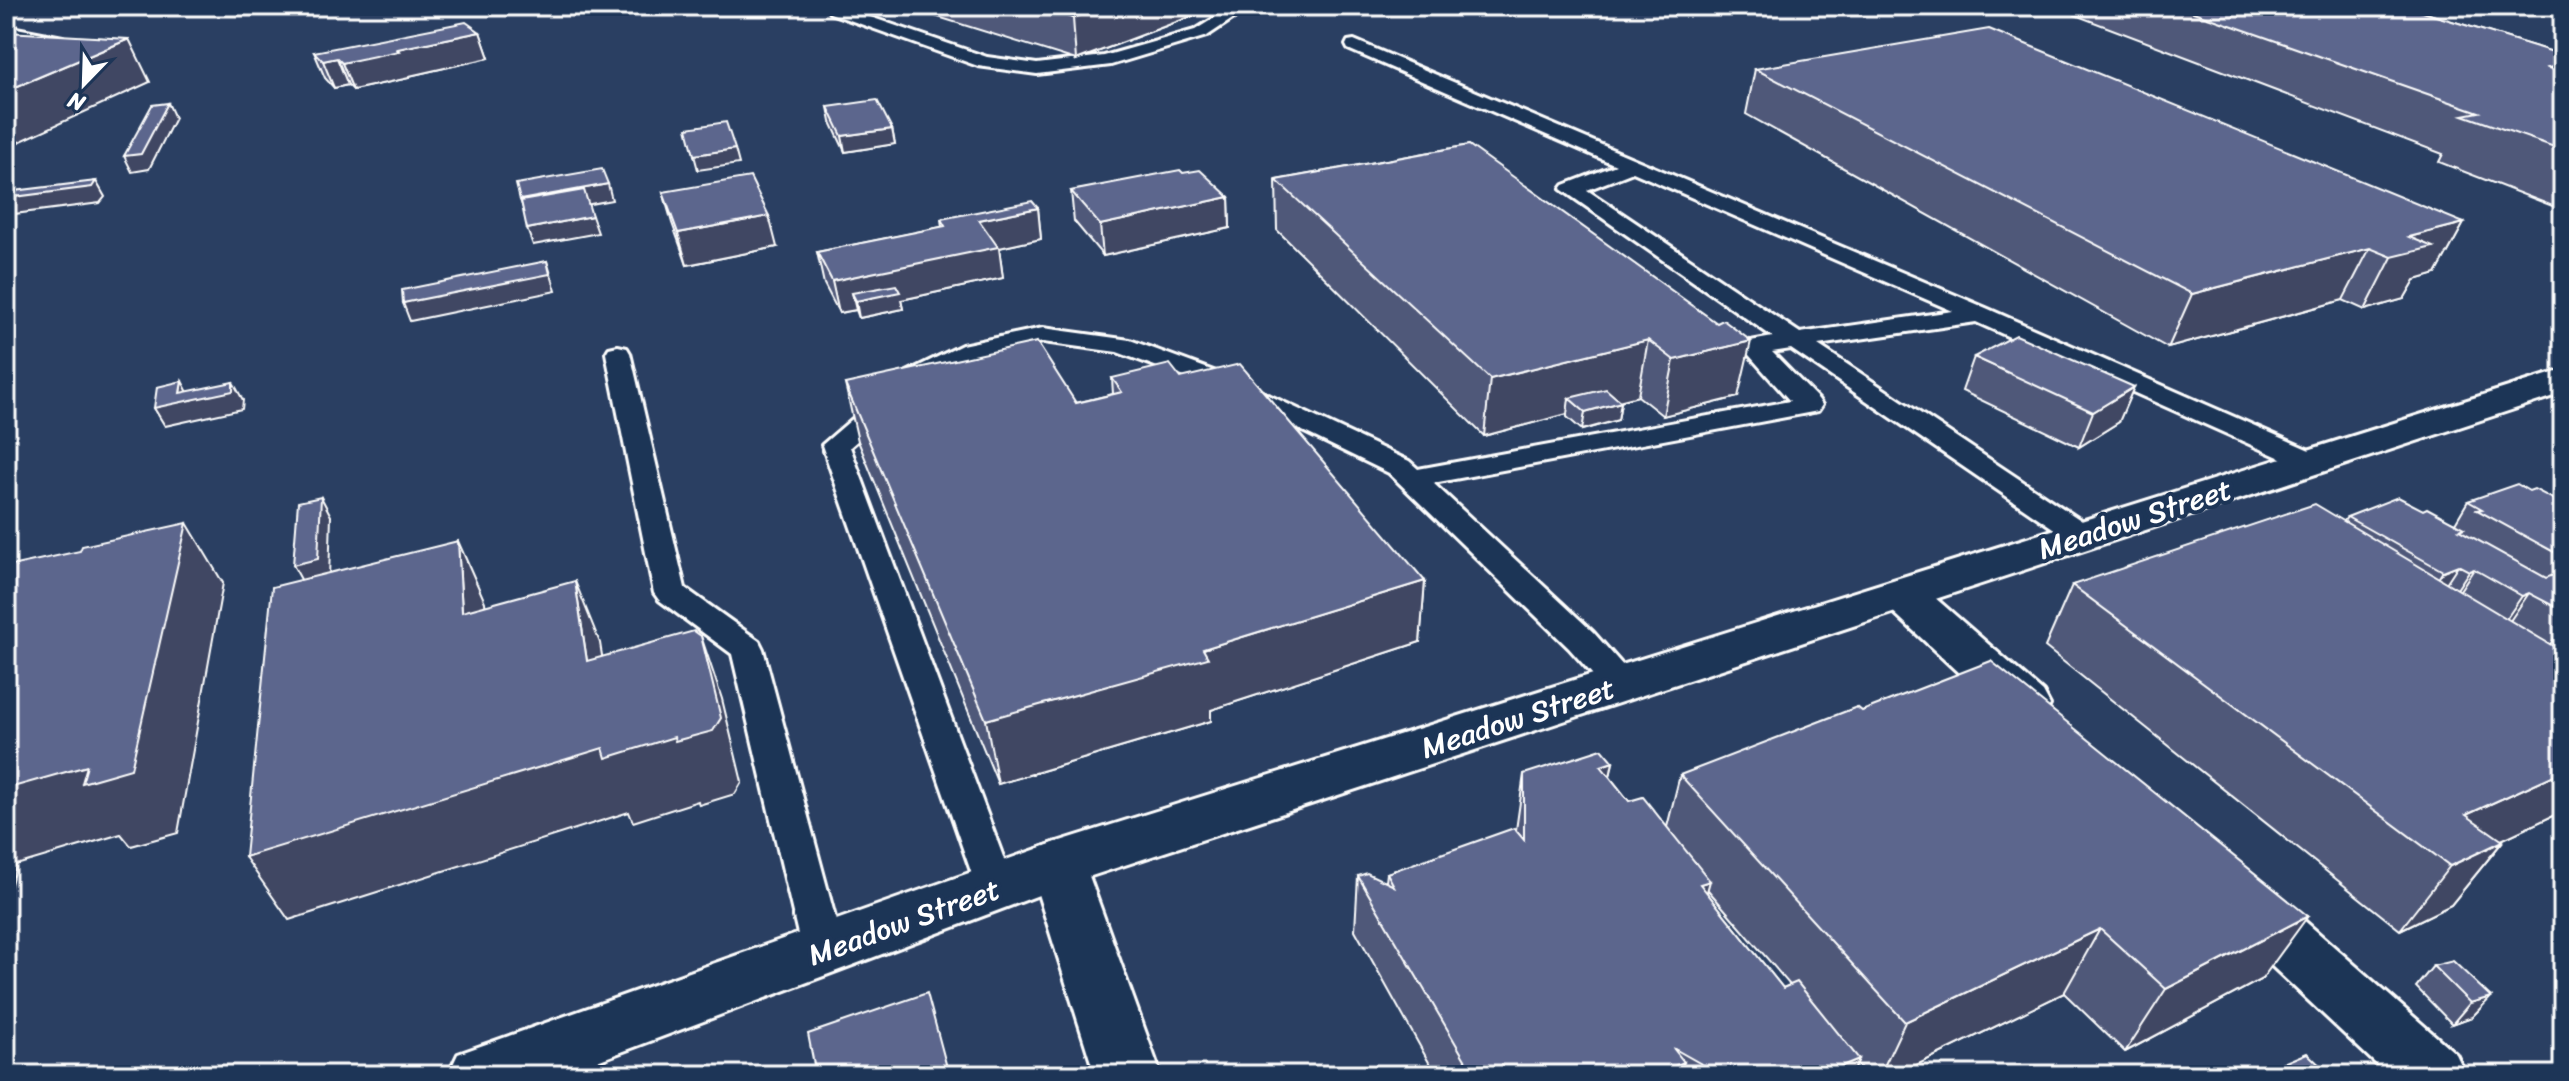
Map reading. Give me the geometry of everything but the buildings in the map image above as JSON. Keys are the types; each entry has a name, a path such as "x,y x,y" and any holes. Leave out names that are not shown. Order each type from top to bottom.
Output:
{"main road":[{"name":"Meadow Street","path":"481,1075 1057,865 2563,381"},
{"path":"1902,594 2055,733"},
{"path":"1057,865 1128,1075"},
{"path":"2209,872 2433,1075"}],"lane":[{"path":"841,6 836,10 984,62 1037,69 1105,61 1201,33 1226,18 1213,6"},
{"path":"6,31 86,48"},
{"path":"1354,45 1979,314 2313,462"},
{"path":"1634,165 1571,189 2083,535"},
{"path":"1411,479 1809,405 1754,347 1979,314"},
{"path":"995,889 836,445 916,377 971,350 1043,335 1121,345 1221,382 1399,467 1581,640 1621,685"},
{"path":"618,353 670,593 747,649 823,951"}]}
